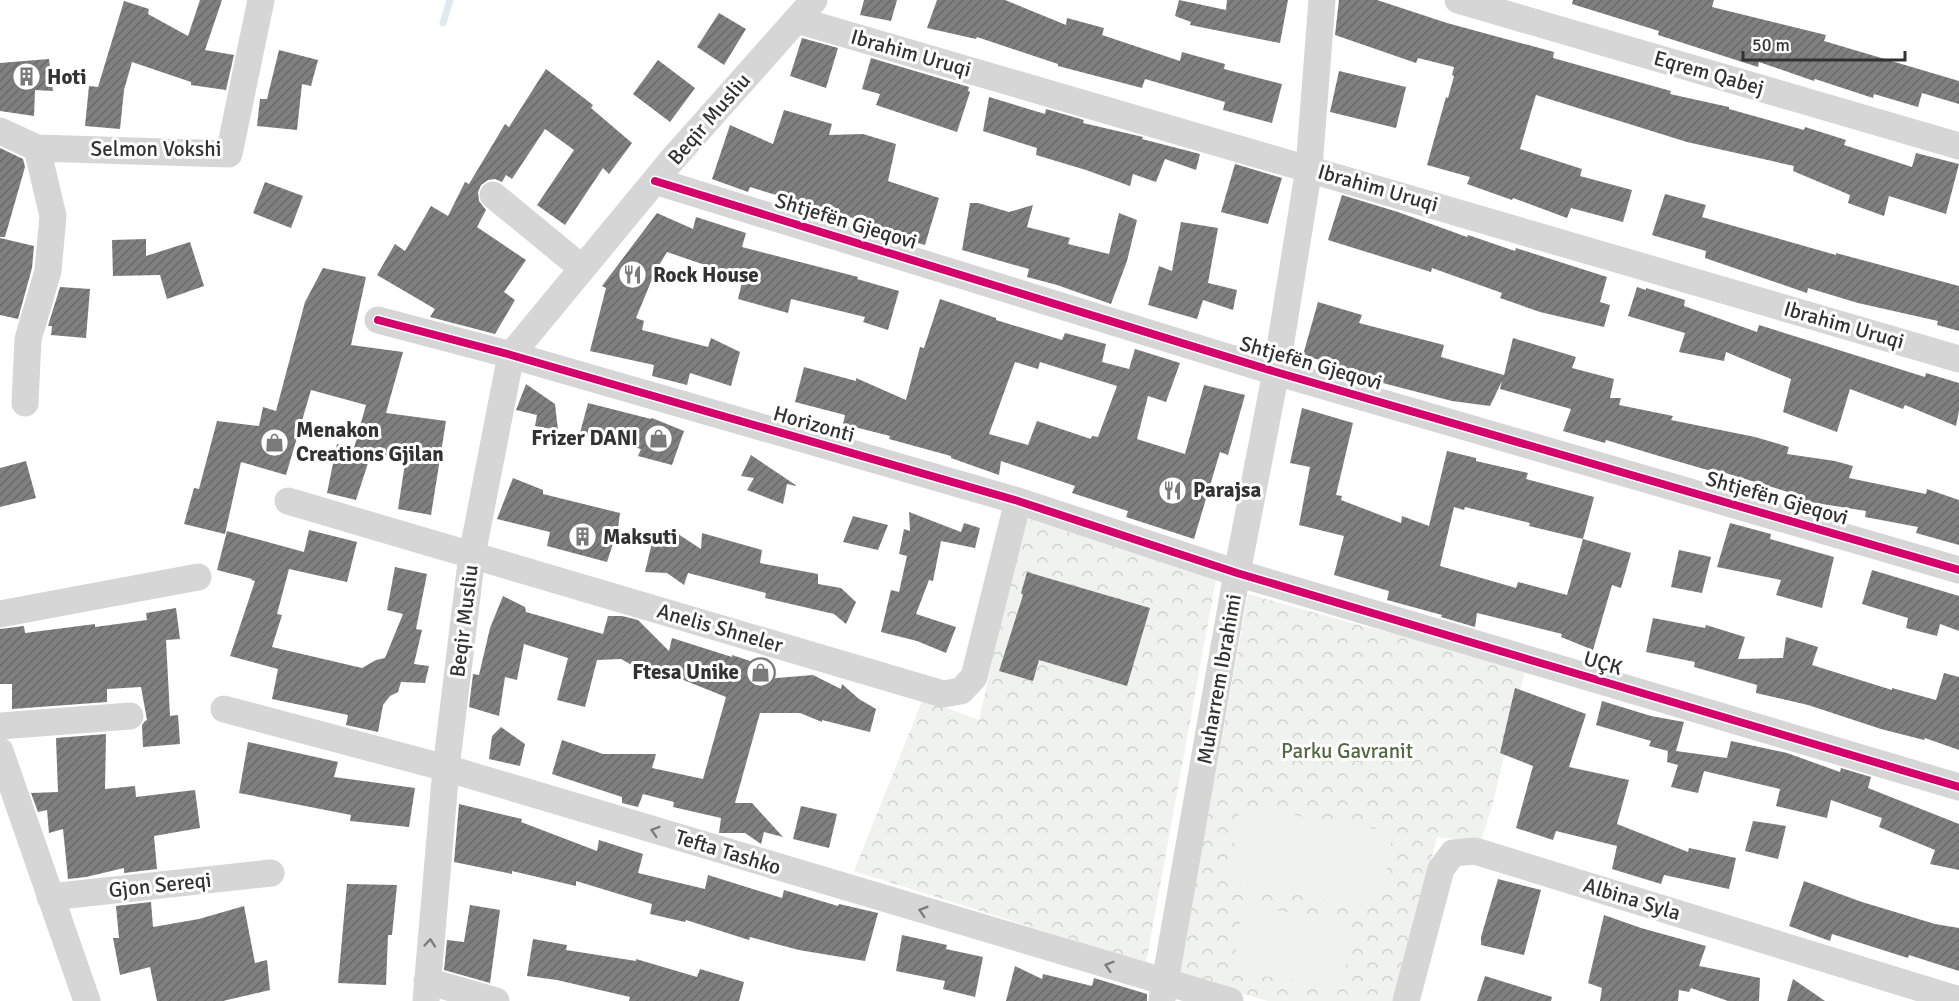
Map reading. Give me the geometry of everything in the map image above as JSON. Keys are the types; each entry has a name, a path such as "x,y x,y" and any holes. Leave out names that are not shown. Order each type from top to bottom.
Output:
{"street":[{"name":"Selmon Vokshi","path":"0,131 37,148 229,154 261,0"},
{"name":"Beqir Musliu","path":"426,991 446,768 472,555 510,355 655,181 814,0"},
{"name":"Muharrem Ibrahimi","path":"1163,992 1237,573 1276,372 1309,168 1322,0"},
{"name":"Eqrem Qabej","path":"1458,0 1959,146"},
{"name":"Ibrahim Uruqi","path":"796,20 1959,359"},
{"path":"25,404 28,339 48,271 53,216 37,148"},
{"name":"Shtjefën Gjeqovi","path":"655,181 1276,372 1959,570"},
{"path":"493,195 582,268"},
{"name":"Horizonti","path":"378,320 510,355 1018,501 1237,573"},
{"name":"Anelis Shneler","path":"288,501 943,694 961,691 974,677 1018,501"},
{"name":"UÇK","path":"1237,573 1959,787"},
{"path":"0,614 198,577"},
{"name":"Tefta Tashko","path":"224,709 446,768 1163,992 1230,1001"},
{"path":"0,726 130,716"},
{"path":"0,751 87,1001"},
{"name":"Albina Syla","path":"1406,1001 1441,869 1453,853 1475,851 1959,1000"},
{"name":"Gjon Sereqi","path":"50,897 271,873"},
{"path":"426,991 496,1001"}],"green space":[{"path":"1024,518 1216,579 1146,963 854,871 923,699 979,720"},
{"name":"Parku Gavranit","path":"1248,594 1526,667 1491,810 1480,842 1437,837 1395,1001 1268,1001 1179,976"},
{"path":"1240,806 1393,832 1380,909 1228,883"},
{"path":"1242,906 1352,921 1343,987 1233,972"}],"building":[{"path":"200,0 222,0 205,50 234,55 226,90 191,85 191,82 132,62 124,90 120,129 85,126 89,86 98,87 124,1 149,9 148,14 188,36"},
{"path":"864,0 897,0 891,21 860,15"},
{"path":"937,0 1005,0 1066,25 1067,18 1104,28 1102,35 1180,61 1182,52 1225,64 1224,69 1282,84 1272,123 1223,110 1225,102 1145,79 1142,88 1058,66 1058,64 977,37 976,39 927,28"},
{"path":"1179,0 1226,10 1227,0 1288,0 1280,43 1190,25 1191,22 1175,16"},
{"path":"1339,0 1377,0 1447,23 1554,52 1553,58 1671,91 1670,94 1729,107 1729,109 1804,130 1805,127 1846,140 1844,145 1912,167 1916,153 1959,164 1946,214 1889,196 1884,216 1848,203 1850,195 1793,171 1794,166 1687,142 1536,95 1520,149 1582,169 1580,176 1632,190 1623,222 1571,208 1567,218 1513,198 1512,200 1467,184 1470,177 1427,165 1446,97 1448,98 1454,67 1418,58 1416,63 1335,35"},
{"path":"1573,0 1714,0 1712,7 1826,35 1824,41 1959,81 1959,104 1922,93 1918,107 1874,94 1873,98 1759,62 1758,67 1658,35 1659,31 1572,4"},
{"path":"719,13 746,29 724,65 697,47"},
{"path":"802,38 838,48 826,88 790,76"},
{"path":"279,50 318,60 311,86 302,84 297,130 257,126 260,99 267,99"},
{"path":"871,58 969,87 970,92 957,132 876,105 880,94 862,89"},
{"name":"Hoti","path":"49,59 53,91 35,90 34,116 0,111 0,63"},
{"path":"658,60 695,88 670,122 633,94"},
{"path":"546,69 593,105 591,108 632,143 609,174 603,168 565,225 537,205 574,150 545,129 512,179 506,175 502,182 495,179 488,180 481,185 478,192 479,201 486,210 477,227 526,260 504,292 515,300 495,334 430,317 435,309 377,275 395,244 405,251 431,206 448,216 465,182 469,184 505,124 509,127"},
{"path":"1339,71 1406,87 1396,128 1330,112"},
{"path":"989,97 1045,114 1046,109 1084,120 1083,123 1143,137 1142,139 1200,154 1196,170 1165,159 1156,182 1133,174 1130,186 1036,155 1037,148 983,131"},
{"path":"784,110 832,124 829,135 863,134 896,144 888,181 939,198 925,245 888,235 889,229 750,187 748,192 712,179 730,125 773,144"},
{"path":"0,148 23,159 25,167 5,237 0,237"},
{"path":"1235,164 1282,178 1268,224 1221,212"},
{"path":"265,182 303,196 291,228 253,213"},
{"path":"1665,194 1706,205 1702,217 1836,255 1836,253 1959,286 1959,331 1937,325 1938,321 1858,303 1808,288 1807,293 1705,258 1706,251 1652,235"},
{"path":"1342,195 1467,237 1468,235 1515,251 1516,248 1607,277 1600,302 1610,305 1604,327 1540,312 1500,298 1502,293 1432,268 1431,272 1328,240"},
{"path":"970,203 1009,212 1033,205 1027,227 1070,238 1068,244 1109,254 1119,213 1137,220 1127,261 1111,304 1027,277 1029,269 962,250"},
{"path":"657,213 693,229 696,217 746,233 742,247 858,277 857,279 899,291 888,330 863,322 865,317 791,299 788,313 738,299 743,278 667,252 655,272 636,318 644,321 642,330 708,347 711,338 740,352 731,386 690,373 687,385 652,376 654,365 590,351 606,288 602,286"},
{"path":"1181,222 1218,228 1208,283 1237,290 1233,310 1203,300 1197,319 1148,305 1159,266 1172,271"},
{"path":"0,238 34,246 32,268 18,319 0,315"},
{"path":"146,239 146,256 190,242 204,286 167,299 160,275 113,276 112,240"},
{"path":"323,268 366,277 351,345 403,352 386,413 446,421 431,515 398,509 406,457 371,454 356,500 327,493 337,444 354,448 366,405 311,390 286,475 241,462 225,534 184,524 194,488 199,489 217,421 259,426 263,407 276,411 305,302"},
{"path":"60,287 90,289 86,338 51,335 52,326 48,326"},
{"path":"1637,287 1685,300 1684,306 1757,332 1759,325 1925,377 1926,373 1959,383 1959,411 1956,426 1905,405 1903,409 1850,389 1837,432 1783,412 1791,379 1726,352 1724,361 1679,352 1685,333 1628,316"},
{"path":"940,299 996,318 996,320 1062,340 1065,333 1106,344 1102,362 1129,369 1135,349 1180,363 1166,402 1148,396 1137,439 1185,454 1204,385 1245,395 1228,455 1220,452 1194,539 1126,517 1128,511 1072,493 1075,486 1001,461 999,475 951,458 951,456 889,439 890,436 843,424 845,415 795,402 804,367 856,381 856,378 906,400 920,347 924,348","holes":["1015,362 1038,369 1040,362 1117,386 1098,437 1092,436 1091,439 1037,421 1028,445 989,434"]},
{"path":"1318,302 1362,315 1359,323 1444,345 1441,357 1504,375 1513,338 1576,357 1572,368 1614,379 1610,398 1621,398 1619,405 1673,416 1671,420 1755,437 1789,447 1787,454 1853,466 1849,478 1926,494 1927,489 1959,500 1959,545 1916,533 1918,527 1865,517 1866,511 1797,500 1798,495 1719,471 1718,473 1606,440 1605,443 1563,431 1571,409 1500,389 1502,381 1490,406 1452,401 1375,381 1376,377 1303,355"},
{"path":"526,384 555,404 558,430 535,426 537,415 516,410"},
{"path":"588,403 652,418 684,431 672,465 638,456 641,449 580,433"},
{"path":"1302,408 1353,423 1336,495 1342,496 1341,500 1401,523 1402,516 1429,526 1447,451 1476,458 1476,461 1528,473 1526,479 1594,497 1583,539 1631,553 1621,588 1612,585 1593,650 1561,637 1562,634 1477,613 1475,627 1387,600 1389,591 1334,575 1344,536 1299,525 1310,467 1290,463","holes":["1454,507 1464,510 1465,507 1530,523 1529,526 1583,539 1567,595 1518,582 1516,588 1440,566"]},
{"path":"751,455 797,486 787,484 783,504 747,490 754,478 741,476"},
{"path":"26,461 36,498 0,507 0,468"},
{"name":"Maksuti","path":"513,478 543,490 543,494 620,513 618,528 607,562 547,546 550,532 497,519"},
{"path":"909,512 961,532 964,523 980,528 975,548 941,541 933,581 929,580 916,614 956,627 946,653 917,641 881,632 891,590 899,592 907,556 899,554 904,529 910,531"},
{"path":"853,516 888,525 878,550 843,542"},
{"path":"1730,523 1771,534 1770,539 1834,557 1822,608 1776,595 1781,580 1717,567"},
{"path":"309,530 357,542 347,582 289,569 277,614 282,615 272,647 362,668 385,658 403,614 387,610 395,567 427,574 416,629 422,630 414,664 429,666 425,683 401,682 398,692 390,696 383,705 378,732 346,725 348,715 272,699 278,669 230,656 255,581 217,570 227,531 304,552"},
{"path":"702,533 762,550 760,563 818,574 818,584 841,588 856,602 846,624 834,614 765,598 766,593 688,573 684,585 667,573 645,572 654,534 678,534 701,549"},
{"path":"1679,550 1711,557 1702,593 1671,587"},
{"path":"1872,570 1959,596 1959,631 1940,624 1937,636 1906,628 1908,618 1862,604"},
{"path":"1027,572 1150,608 1127,686 1039,660 1033,681 999,671 1023,595 1021,593"},
{"path":"503,596 525,607 526,612 603,634 608,616 622,616 638,620 669,651 672,638 732,657 732,655 769,667 765,679 813,675 841,689 842,684 859,699 876,709 870,732 822,720 822,722 800,713 760,713 735,803 752,803 783,837 764,832 761,844 745,833 719,833 721,818 673,807 674,802 643,794 638,807 622,803 622,797 552,774 562,740 603,754 656,754 652,768 703,779 726,697 641,663 639,669 621,659 597,660 585,707 557,700 568,658 524,644 517,680 505,677 499,716 469,707 473,674 479,675 490,628"},
{"path":"176,608 180,639 166,640 170,716 178,715 180,744 143,747 142,725 147,720 141,687 107,689 107,702 12,709 12,684 0,684 0,629 24,626 25,633 95,624 95,627 147,620 146,613"},
{"path":"1653,618 1705,628 1706,625 1745,637 1738,659 1783,658 1786,637 1818,647 1812,665 1892,690 1892,688 1936,700 1944,673 1959,677 1959,750 1925,738 1924,740 1881,729 1808,705 1756,693 1757,685 1694,667 1695,662 1646,652"},
{"path":"1515,688 1586,714 1569,767 1629,780 1617,824 1688,852 1689,848 1736,858 1729,889 1664,875 1661,884 1612,869 1617,846 1556,831 1553,840 1516,828 1533,766 1500,753"},
{"path":"1602,701 1651,716 1684,722 1676,751 1727,758 1731,741 1787,753 1840,772 1841,768 1871,777 1868,788 1959,824 1959,870 1930,864 1935,850 1879,827 1882,818 1831,800 1827,818 1776,806 1780,789 1704,771 1698,793 1671,787 1678,765 1667,762 1668,751 1649,746 1651,741 1596,725"},
{"path":"501,727 525,744 520,766 489,759 492,736"},
{"path":"106,734 105,789 135,786 136,797 195,790 200,828 154,836 157,869 124,873 124,868 68,879 63,829 49,833 47,810 38,812 31,793 58,792 56,738"},
{"path":"248,742 338,762 334,777 415,788 409,827 350,821 351,815 239,793"},
{"path":"459,804 522,819 521,822 597,851 599,840 643,854 638,873 705,889 708,875 782,898 784,890 838,906 839,904 878,913 865,961 799,950 750,937 749,940 686,920 685,922 650,914 652,904 576,881 576,886 512,871 512,874 454,862"},
{"path":"801,806 837,814 829,848 793,839"},
{"path":"1753,821 1786,826 1778,859 1745,851"},
{"path":"1498,879 1541,890 1524,955 1481,945 1481,937"},
{"path":"1804,881 1862,902 1935,924 1959,928 1959,971 1832,934 1830,941 1789,926"},
{"path":"347,884 397,885 392,935 388,935 386,985 338,983"},
{"path":"151,902 153,927 199,919 244,906 255,963 267,960 270,990 223,1001 157,1001 150,967 120,975 113,938 119,938 116,906"},
{"path":"470,905 500,910 490,983 444,970 447,940 464,942"},
{"path":"1604,915 1706,946 1699,966 1760,978 1759,1001 1728,1001 1691,988 1689,992 1679,990 1678,1001 1600,1001 1602,988 1588,983"},
{"path":"902,935 947,945 946,949 983,957 975,997 943,989 945,981 896,971"},
{"path":"533,939 567,945 566,950 636,961 636,959 697,977 700,969 744,982 739,1001 629,1001 630,997 557,980 527,976"},
{"path":"1015,966 1042,979 1043,974 1092,986 1094,978 1147,994 1147,1001 1006,1001"},
{"path":"1485,976 1552,997 1551,1001 1477,1001"},
{"path":"1793,979 1825,1001 1787,1001"}],"waterway":[{"path":"443,23 450,0"}],"cycle path":[{"path":"655,181 1276,372 1959,570"},
{"path":"378,320 511,355 1018,501 1237,573 1959,787"}],"place":[{"name":"Hoti","path":"26,77"},
{"name":"Rock House","path":"632,275"},
{"name":"Frizer DANI","path":"659,438"},
{"name":"Menakon Creations Gjilan","path":"275,442"},
{"name":"Parajsa","path":"1172,490"},
{"name":"Maksuti","path":"582,537"},
{"name":"Ftesa Unike","path":"760,672"}]}
